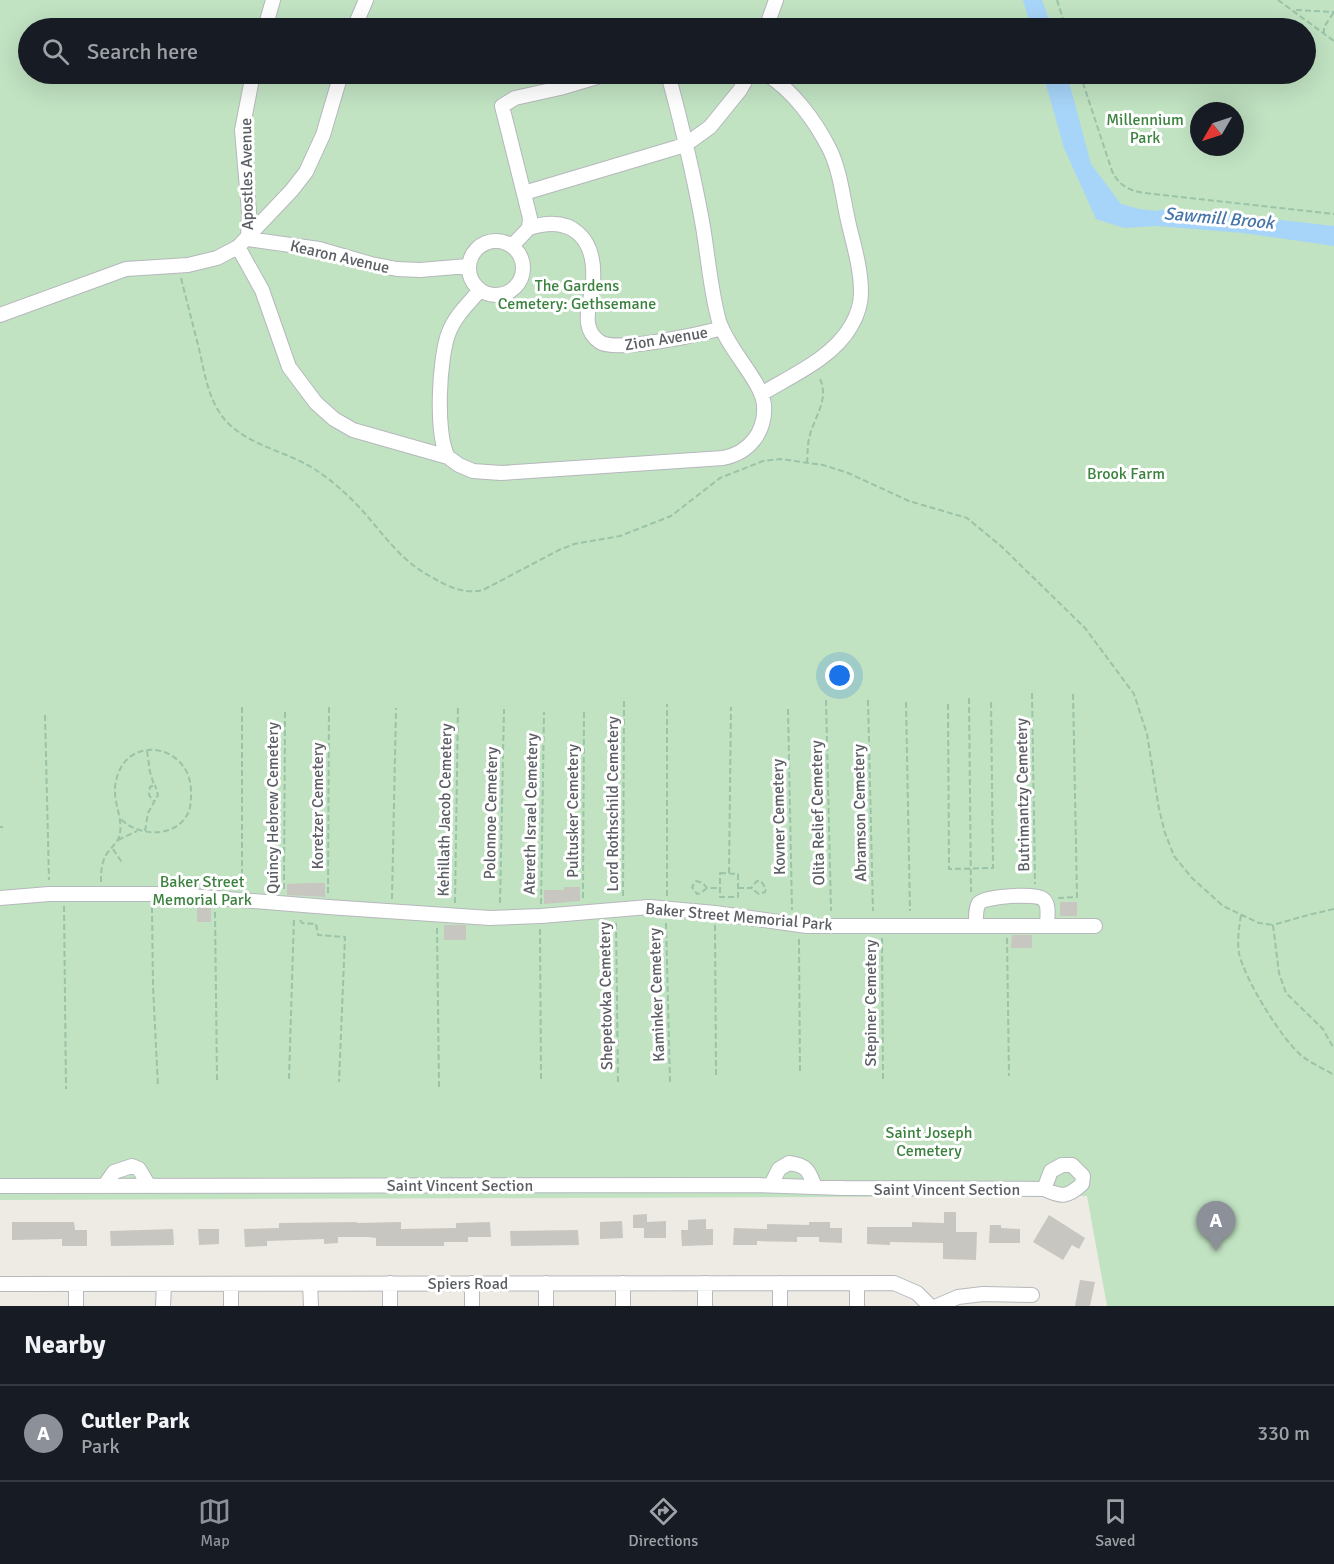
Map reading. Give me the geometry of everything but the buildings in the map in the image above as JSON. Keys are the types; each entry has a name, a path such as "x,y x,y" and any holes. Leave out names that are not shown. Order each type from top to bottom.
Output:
{"street":[{"path":"268,18 273,0"},
{"path":"358,18 366,0"},
{"path":"770,18 776,0"},
{"name":"Apostles Avenue","path":"243,243 249,212 242,130 251,84"},
{"path":"0,315 126,270 178,267 217,258 243,243 297,184 310,165 323,135 338,84"},
{"path":"512,246 529,228 530,218 501,108 509,100 569,84"},
{"path":"243,243 289,367 316,403 334,419 353,430 448,457 473,471 501,472 723,458 745,450 756,437 764,412 761,394 729,345 717,313 701,218 670,84"},
{"path":"524,194 685,146 710,127 743,84"},
{"path":"761,394 832,349 851,327 859,307 860,279 837,171 830,150 810,119 781,84"},
{"name":"Zion Avenue","path":"529,228 545,223 557,223 573,229 584,240 590,255 593,275 588,324 592,334 603,344 627,345 692,336 722,328"},
{"path":"495,240 512,246 518,252 523,265 523,274 517,286 501,295 492,295 480,290 471,280 468,266 472,254 482,244 495,240"},
{"name":"Kearon Avenue","path":"243,243 319,249 388,268 413,271 468,266"},
{"path":"448,457 442,444 440,429 442,369 446,342 455,320 480,290"},
{"name":"Baker Street Memorial Park","path":"0,898 57,894 152,893 328,908 500,918 619,909 666,908 796,925 910,926 976,919 1007,926 1095,926"},
{"path":"976,919 980,903 988,898 1039,897 1047,906 1047,926"},
{"path":"771,1185 779,1169 789,1163 800,1164 809,1171 815,1187"},
{"path":"104,1186 114,1172 132,1166 140,1169 149,1186"},
{"name":"Saint Vincent Section","path":"0,1186 771,1185 1044,1189"},
{"path":"623,1282 623,1306"},
{"path":"705,1282 705,1306"},
{"path":"390,1283 390,1306"},
{"path":"472,1283 472,1306"},
{"path":"546,1283 546,1306"},
{"path":"780,1283 780,1306"},
{"path":"857,1283 857,1306"},
{"name":"Spiers Road","path":"0,1284 894,1283 917,1293 930,1306"},
{"path":"76,1284 76,1306"},
{"path":"310,1284 311,1306"},
{"path":"164,1285 164,1306"},
{"path":"231,1285 231,1306"},
{"path":"937,1306 958,1297 983,1294 1032,1295"}],"path":[{"path":"1057,0 1063,18"},
{"path":"1278,0 1303,18"},
{"path":"1293,10 1334,12"},
{"path":"1324,34 1324,27 1334,12"},
{"path":"1316,28 1334,41"},
{"path":"1083,84 1112,171 1125,188 1154,195 1334,214"},
{"path":"178,267 207,383 218,411 225,420 252,440 309,466 323,476 348,496 391,545 413,566 459,590 473,593 483,590 574,544 620,536 641,529 671,516 720,478 763,461 781,459 823,465 848,473 909,501 967,518 1002,547 1085,628 1134,694 1147,734 1165,833 1174,856 1207,893 1223,906 1241,915 1259,923 1274,925 1334,909"},
{"path":"807,463 809,438 821,408 824,386 811,363"},
{"path":"1039,897 1077,897 1073,692"},
{"name":"Butrimantzy Cemetery","path":"1032,693 1039,897"},
{"path":"969,698 971,896 976,919"},
{"path":"948,704 949,869 993,868 991,699"},
{"name":"Lord Rothschild Cemetery","path":"619,909 624,700"},
{"name":"Olita Relief Cemetery","path":"826,700 832,926"},
{"name":"Abramson Cemetery","path":"868,700 878,926"},
{"path":"906,702 910,926"},
{"name":"Koretzer Cemetery","path":"328,908 329,704"},
{"name":"Kaminker Cemetery","path":"667,704 666,908 670,1082"},
{"name":"Kehillath Jacob Cemetery","path":"455,915 458,705"},
{"path":"242,707 242,900"},
{"path":"729,873 731,707"},
{"path":"392,911 396,708"},
{"name":"Polonnoe Cemetery","path":"500,918 504,709"},
{"name":"Kovner Cemetery","path":"788,709 800,1074"},
{"name":"Pultusker Cemetery","path":"583,912 584,710"},
{"name":"Quincy Hebrew Cemetery","path":"285,711 285,904"},
{"name":"Atereth Israel Cemetery","path":"541,1079 540,916 544,712"},
{"path":"45,715 65,1013 66,1089"},
{"path":"145,831 147,816 158,795 150,772 147,751"},
{"path":"118,840 121,826 115,799 118,774 128,760 147,751 166,752 181,763 188,774 191,795 189,810 180,823 169,830 145,831 128,826 120,818"},
{"path":"153,801 149,790 154,785"},
{"path":"101,894 102,866 112,847 118,840 139,830"},
{"path":"112,847 123,864"},
{"path":"720,873 738,873 738,897 720,897 720,888 720,873"},
{"path":"707,888 703,883 696,881 692,887 697,894 707,888 720,888"},
{"path":"738,888 751,888 759,894 765,892 766,889 761,881 757,881 751,888"},
{"path":"152,893 153,986 158,1087"},
{"path":"215,898 217,1080"},
{"name":"Shepetovka Cemetery","path":"618,1082 619,909"},
{"path":"715,913 716,1076"},
{"path":"437,914 439,1087"},
{"path":"289,1079 294,915 298,915 302,922 316,924 318,935 345,937 339,1082"},
{"path":"1241,915 1238,934 1239,954 1263,1005 1301,1055 1334,1075"},
{"path":"1274,925 1279,973 1286,993 1323,1029 1334,1049"},
{"name":"Stepiner Cemetery","path":"878,926 883,1079"},
{"path":"1007,926 1009,1076"}],"green space":[{"path":"0,0 1334,0 1334,1306 1107,1306 1087,1196 0,1200"}],"water":[{"path":"1023,0 1042,0 1048,18 1028,18"},
{"path":"1046,84 1070,84 1091,164 1121,204 1139,209 1167,212 1236,215 1334,226 1334,246 1243,233 1156,226 1124,228 1096,219 1064,148"}],"waterway":[{"name":"Sawmill Brook","path":"1160,212 1184,213"}],"place":[{"name":"Cutler Park","path":"1216,1251"}],"park label":[{"name":"Millennium Park","path":"1145,128"},
{"name":"The Gardens Cemetery: Gethsemane","path":"577,294"},
{"name":"Brook Farm","path":"1126,473"},
{"name":"Saint Joseph Cemetery","path":"929,1141"}]}
